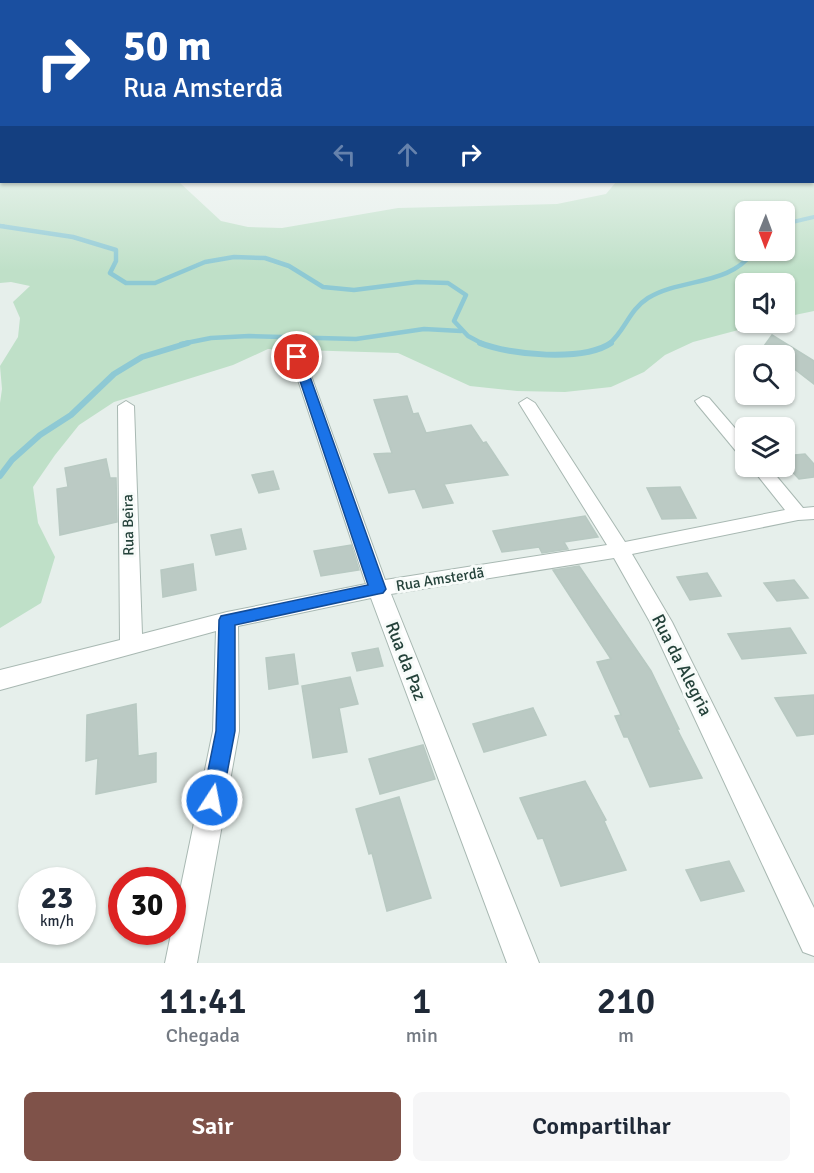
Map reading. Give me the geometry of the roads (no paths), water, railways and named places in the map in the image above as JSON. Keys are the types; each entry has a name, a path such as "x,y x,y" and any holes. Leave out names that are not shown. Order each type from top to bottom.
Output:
{"street":[{"name":"Rua da Paz","path":"297,357 378,589 523,963"},
{"path":"703,401 735,439"},
{"name":"Rua da Alegria","path":"526,403 620,550 666,632 814,941"},
{"name":"Rua Beira","path":"126,406 131,645"},
{"path":"769,477 806,514"},
{"name":"Rua Amsterdã","path":"0,680 227,620 378,589 620,550 806,514"},
{"path":"181,963 226,731 227,620"}],"waterway":[{"path":"795,221 814,217"},
{"path":"3,226 0,226 73,237 116,250 116,261 110,273 126,283 155,283 205,262 234,257 265,258 289,266 323,287 354,290 417,282 448,283 466,295 454,321 468,336 483,344"},
{"path":"609,344 636,308 648,298 662,291 719,276 745,261"},
{"path":"181,344 211,338 249,336 356,339 424,329 461,331"},
{"path":"0,476 12,460 40,435 71,415 114,374 142,357 188,343"},
{"path":"483,344 509,351 546,355 583,353 609,344"}]}
